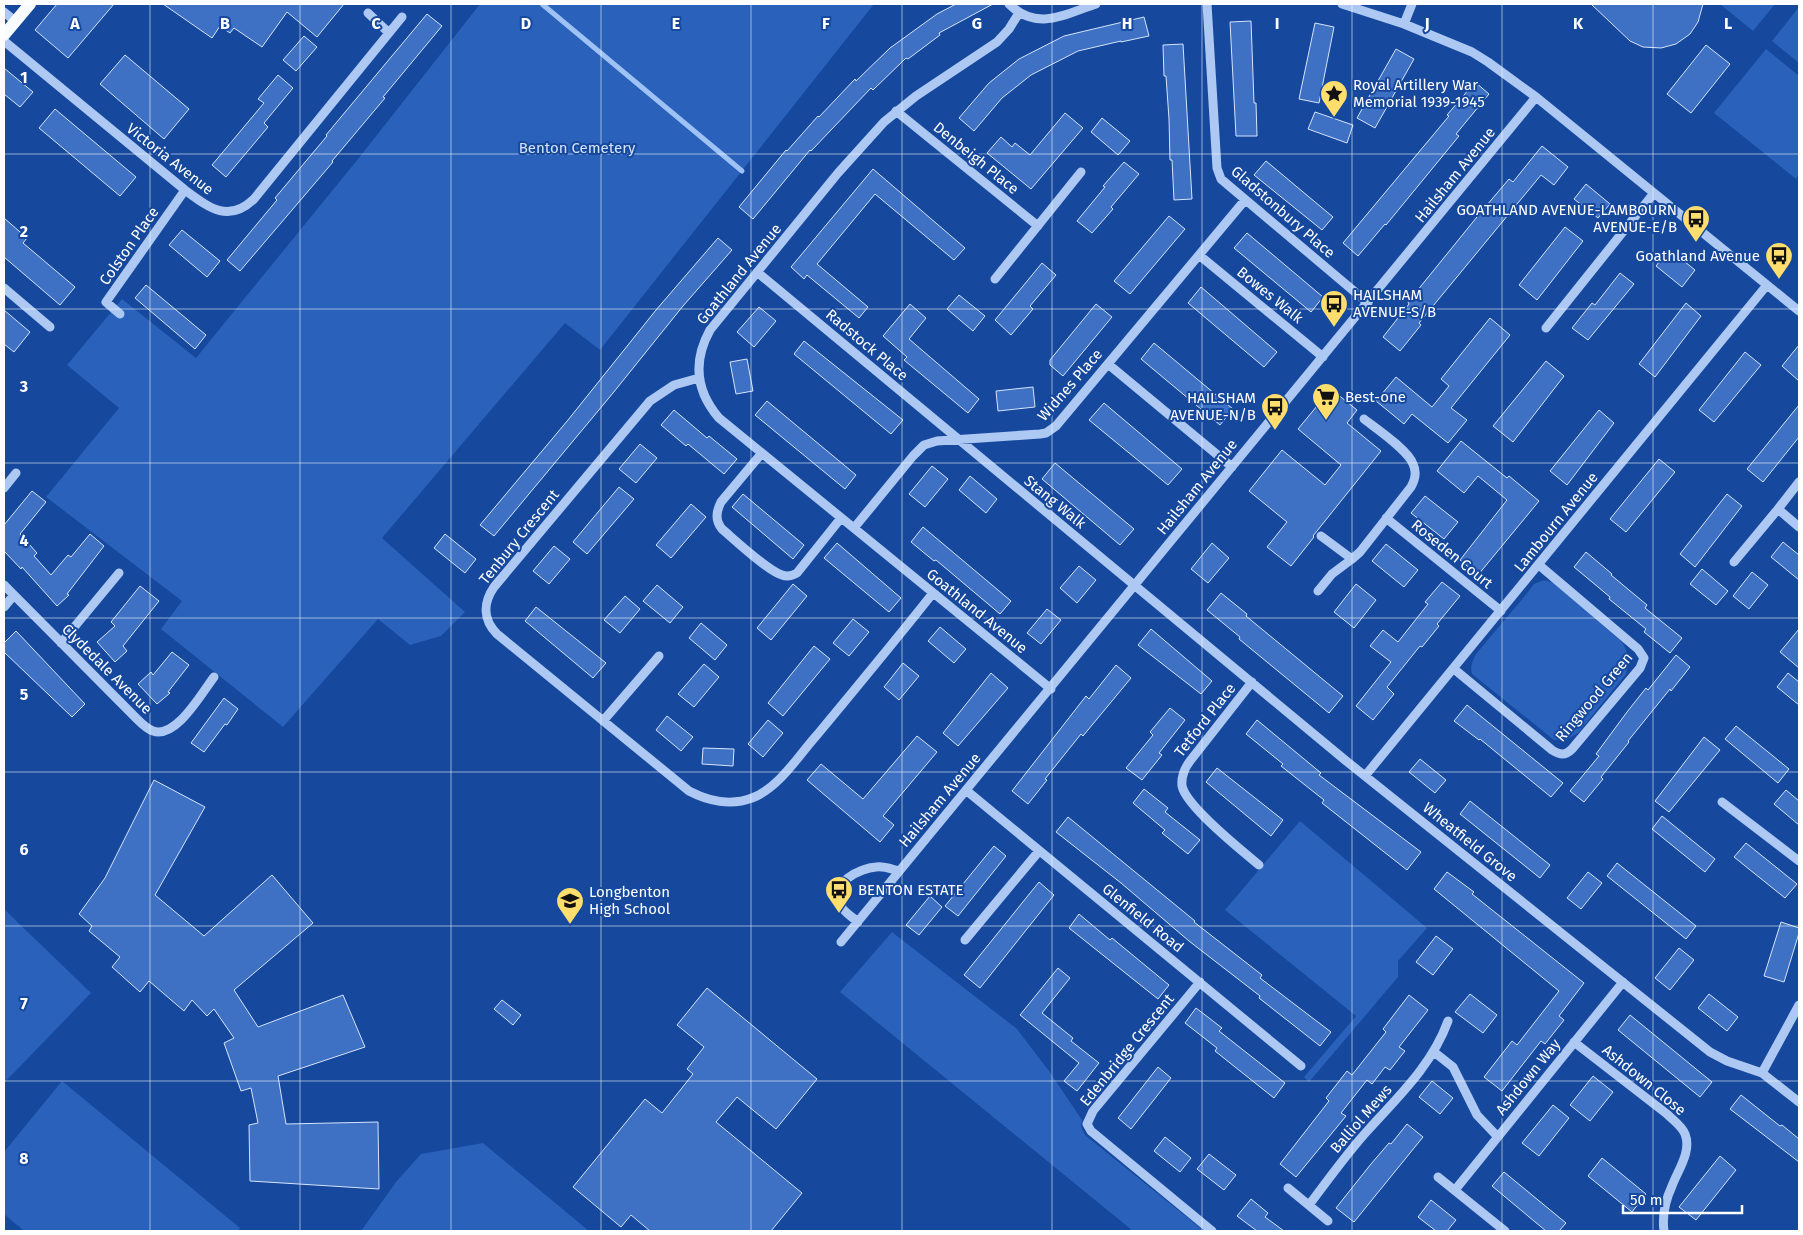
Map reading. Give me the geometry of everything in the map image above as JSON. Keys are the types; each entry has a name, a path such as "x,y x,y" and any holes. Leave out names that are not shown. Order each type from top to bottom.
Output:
{"main road":[{"path":"4,35 30,4"}],"street":[{"path":"1009,4 1020,13 1032,19 1040,20 1096,4"},
{"name":"Gladstonbury Place","path":"1207,4 1217,168 1221,179 1368,303"},
{"path":"1342,4 1404,24 1472,52 1511,77 1799,311"},
{"path":"1404,24 1412,4"},
{"path":"4,12 15,21"},
{"path":"368,13 389,33"},
{"name":"Goathland Avenue","path":"1020,13 997,42 896,111 854,154 718,319 705,339 699,358 699,378 711,408 728,426 1051,689"},
{"name":"Victoria Avenue","path":"4,41 203,204 218,211 231,212 248,204 402,17"},
{"name":"Hailsham Avenue","path":"842,942 1536,97"},
{"name":"Denbeigh Place","path":"896,111 1038,226"},
{"path":"995,279 1081,172"},
{"name":"Colston Place","path":"120,314 106,302 185,190"},
{"path":"1546,328 1654,193"},
{"name":"Widnes Place","path":"854,528 924,445 937,441 1046,433 1056,426 1245,200"},
{"name":"Bowes Walk","path":"1199,255 1323,357"},
{"name":"Radstock Place","path":"757,272 958,440"},
{"name":"Lambourn Avenue","path":"1366,776 1767,285"},
{"path":"4,288 50,327"},
{"path":"1108,364 1232,467"},
{"name":"Tenbury Crescent","path":"699,378 674,385 650,401 494,587 487,599 486,608 487,616 493,629 689,791 700,797 722,802 741,801 752,798 772,785 781,776 860,684 933,594"},
{"path":"1318,591 1332,574 1360,552 1412,487 1415,480 1415,472 1410,458 1364,419"},
{"name":"Stang Walk","path":"958,440 1135,585"},
{"path":"762,453 721,502 717,511 717,521 722,529 766,565 784,576 796,573 841,518"},
{"path":"4,488 16,473"},
{"path":"1734,562 1799,482"},
{"path":"1778,509 1799,527"},
{"name":"Roseden Court","path":"1386,518 1501,611"},
{"path":"1321,536 1352,559"},
{"name":"Ringwood Green","path":"1454,669 1552,750 1563,755 1572,750 1640,668 1644,658 1638,649 1540,565"},
{"path":"62,643 119,573"},
{"name":"Clydedale Avenue","path":"4,585 137,720 153,732 164,732 174,727 214,677"},
{"name":"Wheatfield Grove","path":"1135,585 1366,776 1710,1052 1727,1061 1762,1073 1799,1102"},
{"path":"4,606 14,595"},
{"path":"603,721 659,656"},
{"name":"Tetford Place","path":"1252,682 1190,761 1182,779 1184,791 1193,804 1220,832 1259,865"},
{"name":"Glenfield Road","path":"967,791 1301,1066"},
{"path":"1722,802 1799,861"},
{"path":"965,940 1039,851"},
{"path":"858,922 839,904 837,894 843,883 853,874 870,868 886,868 899,871"},
{"name":"Edenbridge Crescent","path":"1200,982 1093,1111 1087,1124 1095,1135 1212,1231"},
{"name":"Ashdown Way","path":"1455,1190 1623,982"},
{"path":"1762,1073 1799,1005"},
{"name":"Balliol Mews","path":"1309,1205 1348,1155 1417,1076 1434,1052 1448,1021"},
{"name":"Ashdown Close","path":"1574,1042 1667,1114 1679,1125 1684,1133 1687,1142 1686,1152 1666,1204 1664,1231"},
{"path":"1434,1052 1453,1068 1477,1115 1497,1136"},
{"path":"1438,1176 1505,1231"},
{"path":"1288,1188 1328,1220"}],"green space":[{"name":"Benton Cemetery","path":"480,4 874,4 600,350 565,323 382,538 465,612 441,636 410,645 378,619 283,727 161,629 182,601 46,497 119,408 67,365 122,299 196,358 358,159"},
{"path":"1720,4 1775,4 1753,31"},
{"path":"1799,7 1799,63 1772,41"},
{"path":"1766,49 1799,76 1799,174 1796,179 1714,113"},
{"path":"1544,580 1554,583 1622,642 1628,657 1626,674 1578,733 1566,740 1554,740 1472,674 1471,671 1476,654 1534,584"},
{"path":"1300,821 1427,928 1398,961 1398,977 1309,1082 1304,1077 1356,1016 1225,910"},
{"path":"4,909 91,993 4,1083"},
{"path":"892,932 1017,1029 1049,1071 1082,1120 1081,1127 1085,1135 1204,1231 1133,1231 840,992"},
{"path":"62,1081 240,1228 237,1231 24,1231 4,1214 4,1152"},
{"path":"483,1143 589,1231 361,1231 396,1182 421,1154"}],"building":[{"path":"57,4 114,4 68,58 35,30"},
{"path":"163,4 344,4 317,37 287,12 262,47 234,28 230,33 220,26 212,38"},
{"path":"956,4 993,4 939,33 940,35 908,59 906,58 873,90 871,88 810,150 753,219 739,207 786,150 855,79 856,81 890,48 937,14"},
{"path":"1591,4 1703,4 1698,22 1690,34 1676,44 1661,48 1643,47 1630,41"},
{"path":"427,14 442,26 383,97 385,98 333,162 240,271 227,260 277,200 275,198 326,135"},
{"path":"1144,17 1149,36 1078,51 1031,75 1002,98 974,131 959,118 989,83 1019,59 1064,36"},
{"path":"1251,21 1257,136 1236,136 1230,22"},
{"path":"1315,23 1334,27 1319,103 1299,99"},
{"path":"304,36 317,47 296,71 283,60"},
{"path":"1183,44 1192,199 1174,200 1163,45"},
{"path":"1706,45 1730,64 1691,113 1667,94"},
{"path":"1396,49 1414,59 1375,128 1357,118"},
{"path":"125,55 189,109 164,139 100,84"},
{"path":"4,68 33,92 20,107 4,94"},
{"path":"278,75 293,88 264,123 268,127 226,177 212,165 264,103 258,99"},
{"path":"1475,82 1489,94 1456,134 1459,136 1358,256 1343,243"},
{"path":"55,109 136,177 120,196 39,128"},
{"path":"1315,112 1353,125 1347,143 1308,129"},
{"path":"1065,113 1083,128 1031,189 987,153 1001,137 1012,147 1015,143 1030,155"},
{"path":"1102,118 1130,141 1118,155 1091,132"},
{"path":"1542,146 1568,167 1554,185 1541,175 1419,323 1421,325 1400,351 1383,337 1409,304 1408,302 1481,212 1509,179 1513,182"},
{"path":"1266,161 1333,217 1322,230 1254,175"},
{"path":"1124,162 1139,174 1092,233 1077,221"},
{"path":"873,169 965,248 954,260 875,194 817,264 868,307 859,318 807,275 804,279 791,267"},
{"path":"1586,184 1610,204 1598,218 1574,199"},
{"path":"1169,216 1185,229 1130,294 1114,281"},
{"path":"4,218 27,238 23,243 75,287 60,305 4,257"},
{"path":"1565,227 1583,241 1537,300 1519,285"},
{"path":"182,230 220,261 207,277 169,245"},
{"path":"1247,233 1323,297 1311,312 1234,248"},
{"path":"718,238 732,250 683,306 494,536 480,525 568,420 656,310"},
{"path":"1669,249 1695,270 1682,287 1656,266"},
{"path":"1042,263 1056,275 1030,306 1033,309 1011,335 995,320"},
{"path":"1620,273 1634,284 1588,340 1572,328 1592,303 1595,305"},
{"path":"146,285 206,335 195,349 135,298"},
{"path":"1201,287 1277,352 1264,367 1188,303"},
{"path":"959,295 985,316 973,331 947,309"},
{"path":"1686,303 1701,316 1655,377 1639,364"},
{"path":"910,304 926,318 909,339 979,399 968,413 904,360 907,357 883,336"},
{"path":"1096,304 1112,317 1063,376 1050,365 1050,360"},
{"path":"759,307 776,321 754,347 737,332"},
{"path":"4,310 30,332 14,352 4,344"},
{"path":"1490,318 1510,335 1451,408 1467,420 1448,443 1412,414 1404,424 1376,401 1396,377 1432,407 1449,386 1441,379"},
{"path":"804,341 903,420 891,434 794,354"},
{"path":"1154,343 1233,409 1220,425 1141,359"},
{"path":"1799,345 1799,381 1782,366"},
{"path":"1745,352 1761,365 1714,422 1699,410"},
{"path":"747,359 753,391 736,394 730,362"},
{"path":"1546,361 1564,376 1513,442 1493,426"},
{"path":"1033,387 1035,407 998,411 996,391"},
{"path":"1331,389 1357,410 1347,423 1381,451 1291,566 1267,547 1287,522 1249,491 1282,450 1325,485 1341,465 1298,429"},
{"path":"767,401 856,475 845,489 755,415"},
{"path":"1104,403 1182,469 1168,485 1089,420"},
{"path":"1799,405 1799,437 1763,482 1747,469"},
{"path":"674,410 707,438 709,436 737,459 724,474 688,444 686,446 661,425"},
{"path":"1599,410 1614,423 1567,485 1550,471"},
{"path":"1461,441 1507,478 1509,476 1539,501 1478,575 1460,560 1507,500 1478,476 1464,493 1437,471"},
{"path":"640,444 657,458 636,483 619,469"},
{"path":"1659,459 1675,472 1626,532 1610,519"},
{"path":"1055,463 1134,529 1120,545 1042,479"},
{"path":"932,466 948,479 925,507 909,494"},
{"path":"970,476 997,499 986,513 959,490"},
{"path":"619,487 634,499 587,554 573,542"},
{"path":"32,491 46,502 20,534 37,553 34,556 51,575 68,555 71,557 90,534 104,546 67,594 69,595 57,606 22,567 21,569 4,551 4,525"},
{"path":"743,494 804,545 793,559 732,507"},
{"path":"1727,494 1742,506 1695,567 1680,554"},
{"path":"1425,496 1458,522 1444,539 1411,513"},
{"path":"691,504 706,517 671,558 656,545"},
{"path":"923,527 1011,601 1000,614 936,560 934,561 911,542"},
{"path":"445,534 476,559 465,573 434,548"},
{"path":"1783,542 1799,555 1799,580 1771,557"},
{"path":"837,543 901,598 889,612 824,558"},
{"path":"1212,543 1229,558 1208,583 1191,569"},
{"path":"1386,544 1418,570 1404,587 1372,561"},
{"path":"554,546 570,559 549,584 533,571"},
{"path":"1586,552 1647,605 1645,608 1682,638 1670,653 1644,632 1646,629 1574,567"},
{"path":"1079,566 1096,580 1077,603 1060,588"},
{"path":"1702,569 1728,591 1716,605 1690,584"},
{"path":"1752,572 1768,585 1749,609 1733,596"},
{"path":"1442,582 1460,596 1437,624 1439,626 1387,687 1394,694 1373,720 1356,706 1391,662 1370,646 1383,630 1398,642 1428,604 1425,602"},
{"path":"793,584 807,596 771,640 757,628"},
{"path":"1356,584 1376,600 1354,628 1334,612"},
{"path":"657,585 683,607 670,623 643,601"},
{"path":"140,586 159,601 123,646 127,651 115,662 97,642 115,626 111,622"},
{"path":"1221,593 1343,696 1329,713 1239,639 1240,637 1207,610"},
{"path":"625,596 640,609 620,633 604,620"},
{"path":"536,607 606,663 593,678 525,621"},
{"path":"1047,609 1061,620 1041,644 1027,633"},
{"path":"853,619 869,632 849,656 833,643"},
{"path":"701,623 727,645 715,660 689,638"},
{"path":"940,627 966,649 954,663 928,641"},
{"path":"1151,629 1212,681 1201,694 1138,645"},
{"path":"1799,629 1799,668 1780,652"},
{"path":"16,631 85,704 72,717 4,652 4,643"},
{"path":"814,646 830,659 783,716 768,703"},
{"path":"172,652 189,665 168,692 170,693 157,704 138,684 151,672 153,675"},
{"path":"1676,655 1690,667 1628,741 1601,777 1603,779 1584,802 1570,791 1599,756 1596,754 1627,712 1646,688 1648,690"},
{"path":"903,663 919,676 899,700 884,687"},
{"path":"704,664 719,677 694,707 678,694"},
{"path":"1116,665 1131,678 1083,736 1081,734 1045,779 1047,780 1028,804 1012,791 1086,696 1089,699"},
{"path":"991,673 1008,688 958,746 943,733"},
{"path":"1788,673 1799,682 1799,705 1777,687"},
{"path":"224,698 238,709 204,752 191,743"},
{"path":"1467,705 1563,783 1551,797 1480,739 1454,721"},
{"path":"1170,708 1185,720 1159,753 1162,755 1142,780 1126,768 1153,735 1150,732"},
{"path":"667,716 693,737 681,751 656,730"},
{"path":"768,720 783,733 763,757 748,744"},
{"path":"1257,720 1321,773 1319,775 1421,852 1407,870 1322,803 1324,800 1281,766 1283,764 1246,734"},
{"path":"1736,726 1789,769 1778,783 1725,739"},
{"path":"917,736 937,752 883,816 894,825 880,842 807,780 821,764 863,799"},
{"path":"1704,737 1720,750 1669,812 1655,801"},
{"path":"703,748 734,749 733,766 702,764"},
{"path":"1420,759 1446,780 1435,793 1409,772"},
{"path":"1217,768 1283,820 1271,836 1206,782"},
{"path":"154,780 205,807 155,895 204,936 272,875 313,923 234,990 258,1027 343,995 365,1047 278,1076 286,1124 378,1122 379,1189 250,1181 249,1125 258,1123 251,1088 241,1091 224,1043 234,1038 214,1009 207,1016 192,1000 184,1011 149,981 140,992 112,967 120,957 89,931 92,926 79,914 105,878"},
{"path":"1144,789 1168,808 1165,812 1200,840 1188,854 1162,833 1165,830 1133,803"},
{"path":"1786,790 1799,801 1799,825 1774,804"},
{"path":"1470,801 1550,865 1540,878 1460,814"},
{"path":"1662,816 1715,859 1705,872 1652,829"},
{"path":"1068,817 1194,922 1262,975 1260,978 1331,1032 1320,1046 1056,832"},
{"path":"1746,843 1797,884 1785,898 1734,857"},
{"path":"994,846 1006,856 958,916 945,906"},
{"path":"1617,863 1696,926 1686,939 1607,876"},
{"path":"1447,872 1584,983 1559,1016 1564,1020 1545,1044 1541,1041 1502,1091 1484,1077 1512,1041 1517,1045 1559,991 1434,889"},
{"path":"1588,872 1602,883 1581,909 1567,898"},
{"path":"1039,882 1054,895 980,988 964,975"},
{"path":"930,896 942,907 919,935 906,925"},
{"path":"1079,914 1110,940 1112,938 1169,985 1158,999 1069,928"},
{"path":"1781,922 1799,928 1784,982 1764,976"},
{"path":"1436,936 1453,949 1433,975 1416,962"},
{"path":"1679,948 1694,960 1670,990 1655,978"},
{"path":"1058,968 1070,978 1042,1013 1073,1038 1071,1041 1099,1063 1077,1091 1064,1081 1079,1063 1020,1015"},
{"path":"707,988 817,1079 776,1129 737,1097 716,1122 802,1193 771,1231 650,1231 631,1215 621,1227 573,1187 645,1099 662,1113 693,1074 687,1069 704,1047 677,1025"},
{"path":"1470,994 1497,1015 1483,1033 1455,1012"},
{"path":"1709,994 1738,1017 1727,1031 1698,1008"},
{"path":"1409,995 1428,1010 1399,1047 1405,1051 1390,1070 1385,1067 1372,1084 1367,1080 1341,1113 1346,1116 1296,1177 1280,1164 1329,1101 1326,1098 1347,1071 1352,1075 1386,1032 1383,1029"},
{"path":"502,1000 521,1015 513,1025 494,1009"},
{"path":"1196,1008 1222,1028 1219,1031 1285,1083 1274,1098 1215,1051 1217,1048 1185,1023"},
{"path":"1630,1015 1712,1082 1700,1097 1618,1030"},
{"path":"1158,1067 1171,1078 1131,1129 1118,1118"},
{"path":"1593,1076 1613,1092 1590,1121 1570,1105"},
{"path":"1432,1081 1453,1098 1440,1114 1419,1097"},
{"path":"1741,1095 1799,1139 1799,1162 1730,1109"},
{"path":"1553,1105 1569,1118 1539,1156 1522,1143"},
{"path":"1407,1124 1423,1137 1354,1222 1336,1208 1371,1164"},
{"path":"1165,1137 1191,1158 1180,1172 1154,1151"},
{"path":"1209,1154 1236,1175 1224,1190 1197,1169"},
{"path":"1720,1156 1736,1170 1696,1220 1679,1207"},
{"path":"1602,1158 1646,1194 1632,1212 1588,1176"},
{"path":"1504,1172 1566,1223 1559,1231 1546,1231 1492,1186"},
{"path":"1251,1199 1268,1213 1265,1217 1284,1231 1257,1231 1237,1216"},
{"path":"1431,1200 1456,1220 1447,1231 1436,1231 1418,1217"}],"waterway":[{"path":"542,4 742,171"}],"place":[{"name":"Royal Artillery War Memorial 1939-1945","path":"1334,118"},
{"name":"GOATHLAND AVENUE-LAMBOURN AVENUE-E/B","path":"1696,243"},
{"name":"Goathland Avenue","path":"1779,280"},
{"name":"HAILSHAM AVENUE-S/B","path":"1334,328"},
{"name":"Best-one","path":"1326,421"},
{"name":"HAILSHAM AVENUE-N/B","path":"1275,431"},
{"name":"BENTON ESTATE","path":"839,914"},
{"name":"Longbenton High School","path":"570,925"}]}
